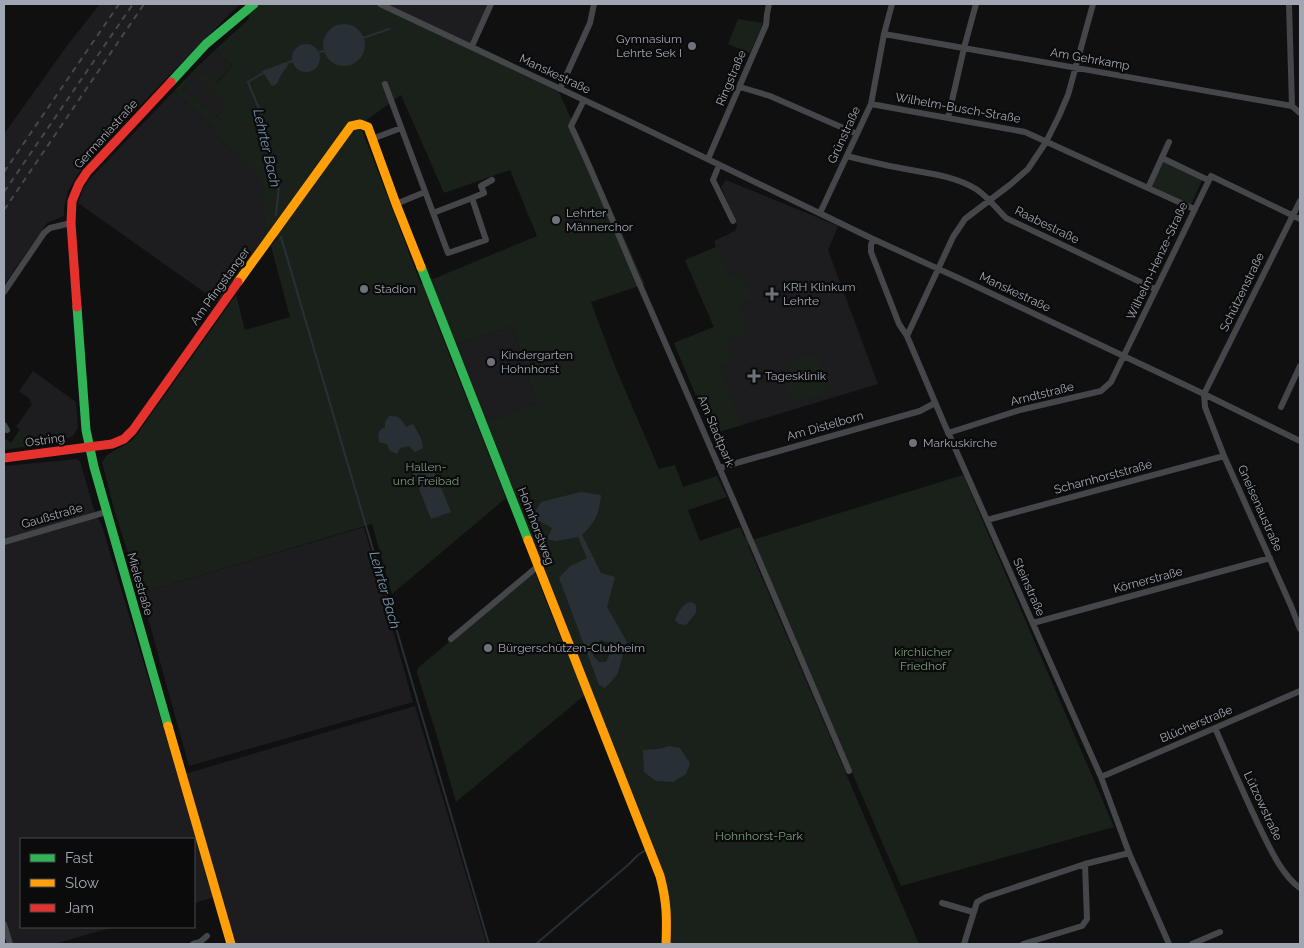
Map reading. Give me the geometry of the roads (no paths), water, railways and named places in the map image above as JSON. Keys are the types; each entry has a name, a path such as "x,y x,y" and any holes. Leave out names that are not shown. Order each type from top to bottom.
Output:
{"street":[{"name":"Germaniastraße","path":"71,223 72,202 79,184 87,172 206,44 254,4"},
{"name":"Manskestraße","path":"380,4 472,46 820,214 1124,356 1300,441"},
{"path":"472,46 491,4"},
{"path":"560,89 590,23 594,4"},
{"name":"Ringstraße","path":"708,159 766,25 769,4"},
{"name":"Grünstraße","path":"820,214 871,104 884,34 892,4"},
{"path":"948,118 976,4"},
{"path":"907,336 953,237 965,219 1012,184 1028,169 1046,142 1068,95 1094,4"},
{"path":"1289,4 1292,106 1300,113"},
{"name":"Am Gehrkamp","path":"884,34 1292,106"},
{"path":"386,84 448,253 486,240 472,198"},
{"path":"740,87 770,96 857,134"},
{"name":"Am Stadtpark","path":"584,100 571,126 588,161 849,771"},
{"name":"Wilhelm-Busch-Straße","path":"871,104 1024,132 1194,209"},
{"name":"Hohnhorstweg","path":"360,124 368,127 399,203 538,566 660,876 667,911 666,944"},
{"name":"Am Pfingstanger","path":"89,447 112,444 124,439 133,430 351,126 360,124"},
{"path":"372,139 401,128"},
{"path":"1148,188 1169,142"},
{"name":"Raabestraße","path":"846,156 958,180 990,200 1006,218 1155,290"},
{"path":"1162,158 1300,219"},
{"path":"719,165 713,180 733,221"},
{"name":"Wilhelm-Henze-Straße","path":"1124,356 1210,178"},
{"path":"433,213 484,193 481,186 492,180"},
{"path":"399,203 425,192"},
{"name":"Schützenstraße","path":"1204,394 1300,201"},
{"path":"4,292 44,232 50,228 71,223"},
{"name":"Mielestraße","path":"71,223 86,430 89,447 106,512 231,944"},
{"name":"Steinstraße","path":"874,239 871,245 871,252 899,324 907,336 948,433 1101,777 1129,853 1169,944"},
{"name":"Arndtstraße","path":"948,433 1020,410 1101,391 1111,382 1124,356"},
{"path":"1281,406 1300,366"},
{"name":"Gneisenaustraße","path":"1204,394 1206,408 1224,456 1300,629"},
{"name":"Am Distelborn","path":"719,468 920,411 935,403"},
{"name":"Ostring","path":"4,458 89,447"},
{"name":"Scharnhorststraße","path":"987,520 1224,456"},
{"name":"Gaußstraße","path":"4,542 106,512"},
{"name":"Körnerstraße","path":"1033,623 1270,558"},
{"path":"452,638 538,566"},
{"name":"Blücherstraße","path":"1101,777 1300,691"},
{"name":"Lützowstraße","path":"1215,728 1275,858 1300,888"},
{"path":"964,944 977,902 986,897 1085,864 1129,853"},
{"path":"1023,944 1082,926 1087,919 1085,864"},
{"path":"942,903 973,912"},
{"path":"4,924 10,944"},
{"path":"1192,944 1220,932"},
{"path":"193,944 200,942 207,936"}],"waterway":[{"path":"363,38 389,29"},
{"path":"320,52 324,51"},
{"path":"287,63 292,61"},
{"name":"Lehrter Bach","path":"263,73 248,82 260,111 279,186 276,215"},
{"name":"Lehrter Bach","path":"281,237 489,944"},
{"path":"536,944 646,850"}],"railway":[{"path":"4,172 119,4"},
{"path":"4,192 133,4"},
{"path":"4,210 144,4"}],"place":[{"name":"Gymnasium Lehrte Sek I","path":"692,46"},
{"name":"Lehrter Männerchor","path":"556,220"},
{"name":"Stadion","path":"364,289"},
{"name":"KRH Klinkum Lehrte","path":"772,294"},
{"name":"Kindergarten Hohnhorst","path":"491,362"},
{"name":"Tagesklinik","path":"754,376"},
{"name":"Markuskirche","path":"913,443"},
{"name":"Bürgerschützen-Clubheim","path":"488,648"}],"park label":[{"name":"Hallen- und Freibad","path":"426,474"},
{"name":"kirchlicher Friedhof","path":"923,659"},
{"name":"Hohnhorst-Park","path":"759,836"}]}
